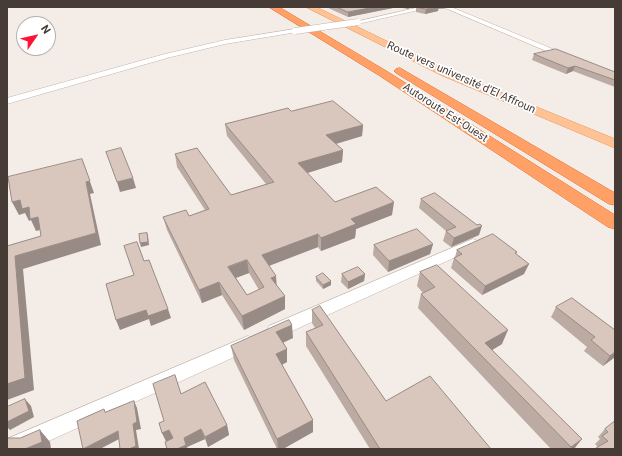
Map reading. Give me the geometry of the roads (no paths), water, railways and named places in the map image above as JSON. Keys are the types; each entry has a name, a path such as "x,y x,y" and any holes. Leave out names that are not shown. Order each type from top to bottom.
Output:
{"highway":[{"name":"Autoroute Est-Ouest","path":"273,7 384,74 615,223"},
{"name":"Autoroute Est-Ouest","path":"284,7 426,85 615,200"}],"main road":[{"name":"Route vers université d'El Affroun","path":"310,7 447,74 615,144"},
{"name":"Route vers université d'El Affroun","path":"318,7 455,72 615,138"}],"street":[{"path":"7,101 165,56 225,42 358,22 428,7"},
{"path":"446,7 573,59"},
{"path":"8,449 486,238"}]}
